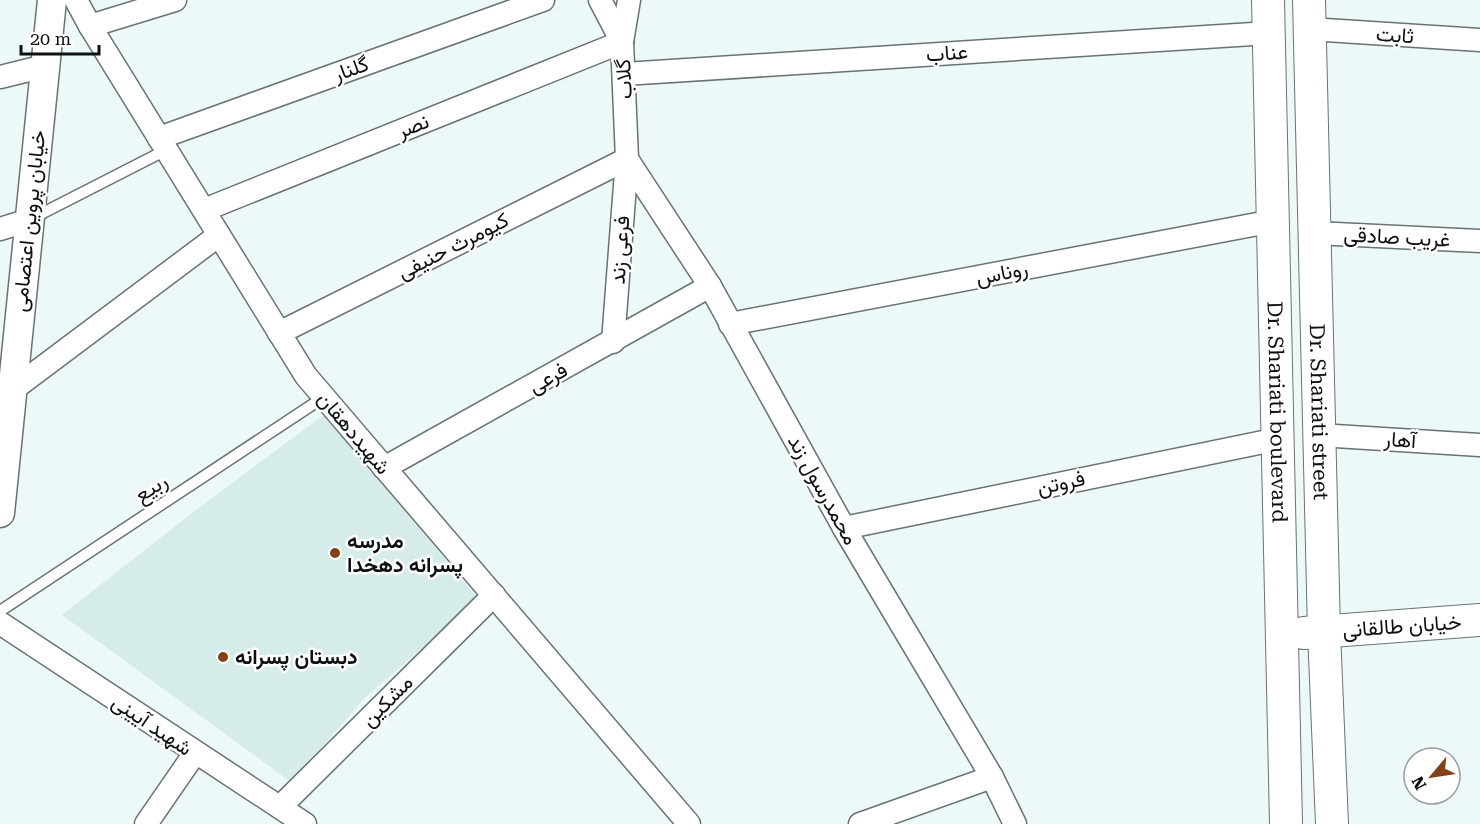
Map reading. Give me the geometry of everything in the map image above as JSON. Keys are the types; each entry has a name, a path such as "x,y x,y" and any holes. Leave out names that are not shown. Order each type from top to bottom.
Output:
{"main road":[{"name":"Dr. Shariati boulevard","path":"1268,0 1286,824"},
{"name":"Dr. Shariati street","path":"1310,14 1324,632 1332,824"},
{"name":"خیابان طالقانی","path":"1282,633 1480,620"}],"street":[{"name":"خیابان پروین اعتصامی","path":"0,513 52,0"},
{"name":"شهیددهقان","path":"76,0 306,376 689,824"},
{"path":"90,26 175,0"},
{"name":"گلنار","path":"163,144 543,0"},
{"path":"600,0 622,42"},
{"name":"گلاب","path":"627,159 622,42 629,0"},
{"name":"ثابت","path":"1310,14 1480,40"},
{"name":"عناب","path":"624,74 1269,33"},
{"name":"نصر","path":"204,210 622,42"},
{"path":"0,77 45,66"},
{"name":"محمدرسول زند","path":"627,159 710,286 844,528 992,777 1015,824"},
{"name":"کیومرث حنیفی","path":"279,333 627,159"},
{"name":"فرعی زند","path":"613,342 627,159"},
{"name":"گلنار","path":"0,229 29,220"},
{"name":"روناس","path":"730,324 1273,221"},
{"name":"غریب صادقی","path":"1315,234 1480,241"},
{"path":"11,391 219,235"},
{"name":"فرعی","path":"384,468 710,286"},
{"name":"آهار","path":"1319,435 1480,445"},
{"name":"فروتن","path":"844,528 1278,439"},
{"name":"مشکین","path":"281,806 494,596"},
{"name":"شهید آیینی","path":"0,623 195,753 281,806 305,824"},
{"path":"146,824 195,753"},
{"path":"860,824 992,777"}],"lane":[{"name":"گلنار","path":"29,220 163,144"},
{"name":"ربیع","path":"0,611 324,397"}],"shaded area":[{"path":"325,414 478,599 364,699 291,782 62,615 192,513"}],"place":[{"name":"مدرسه پسرانه دهخدا","path":"335,553"},
{"name":"دبستان پسرانه","path":"223,657"}]}
